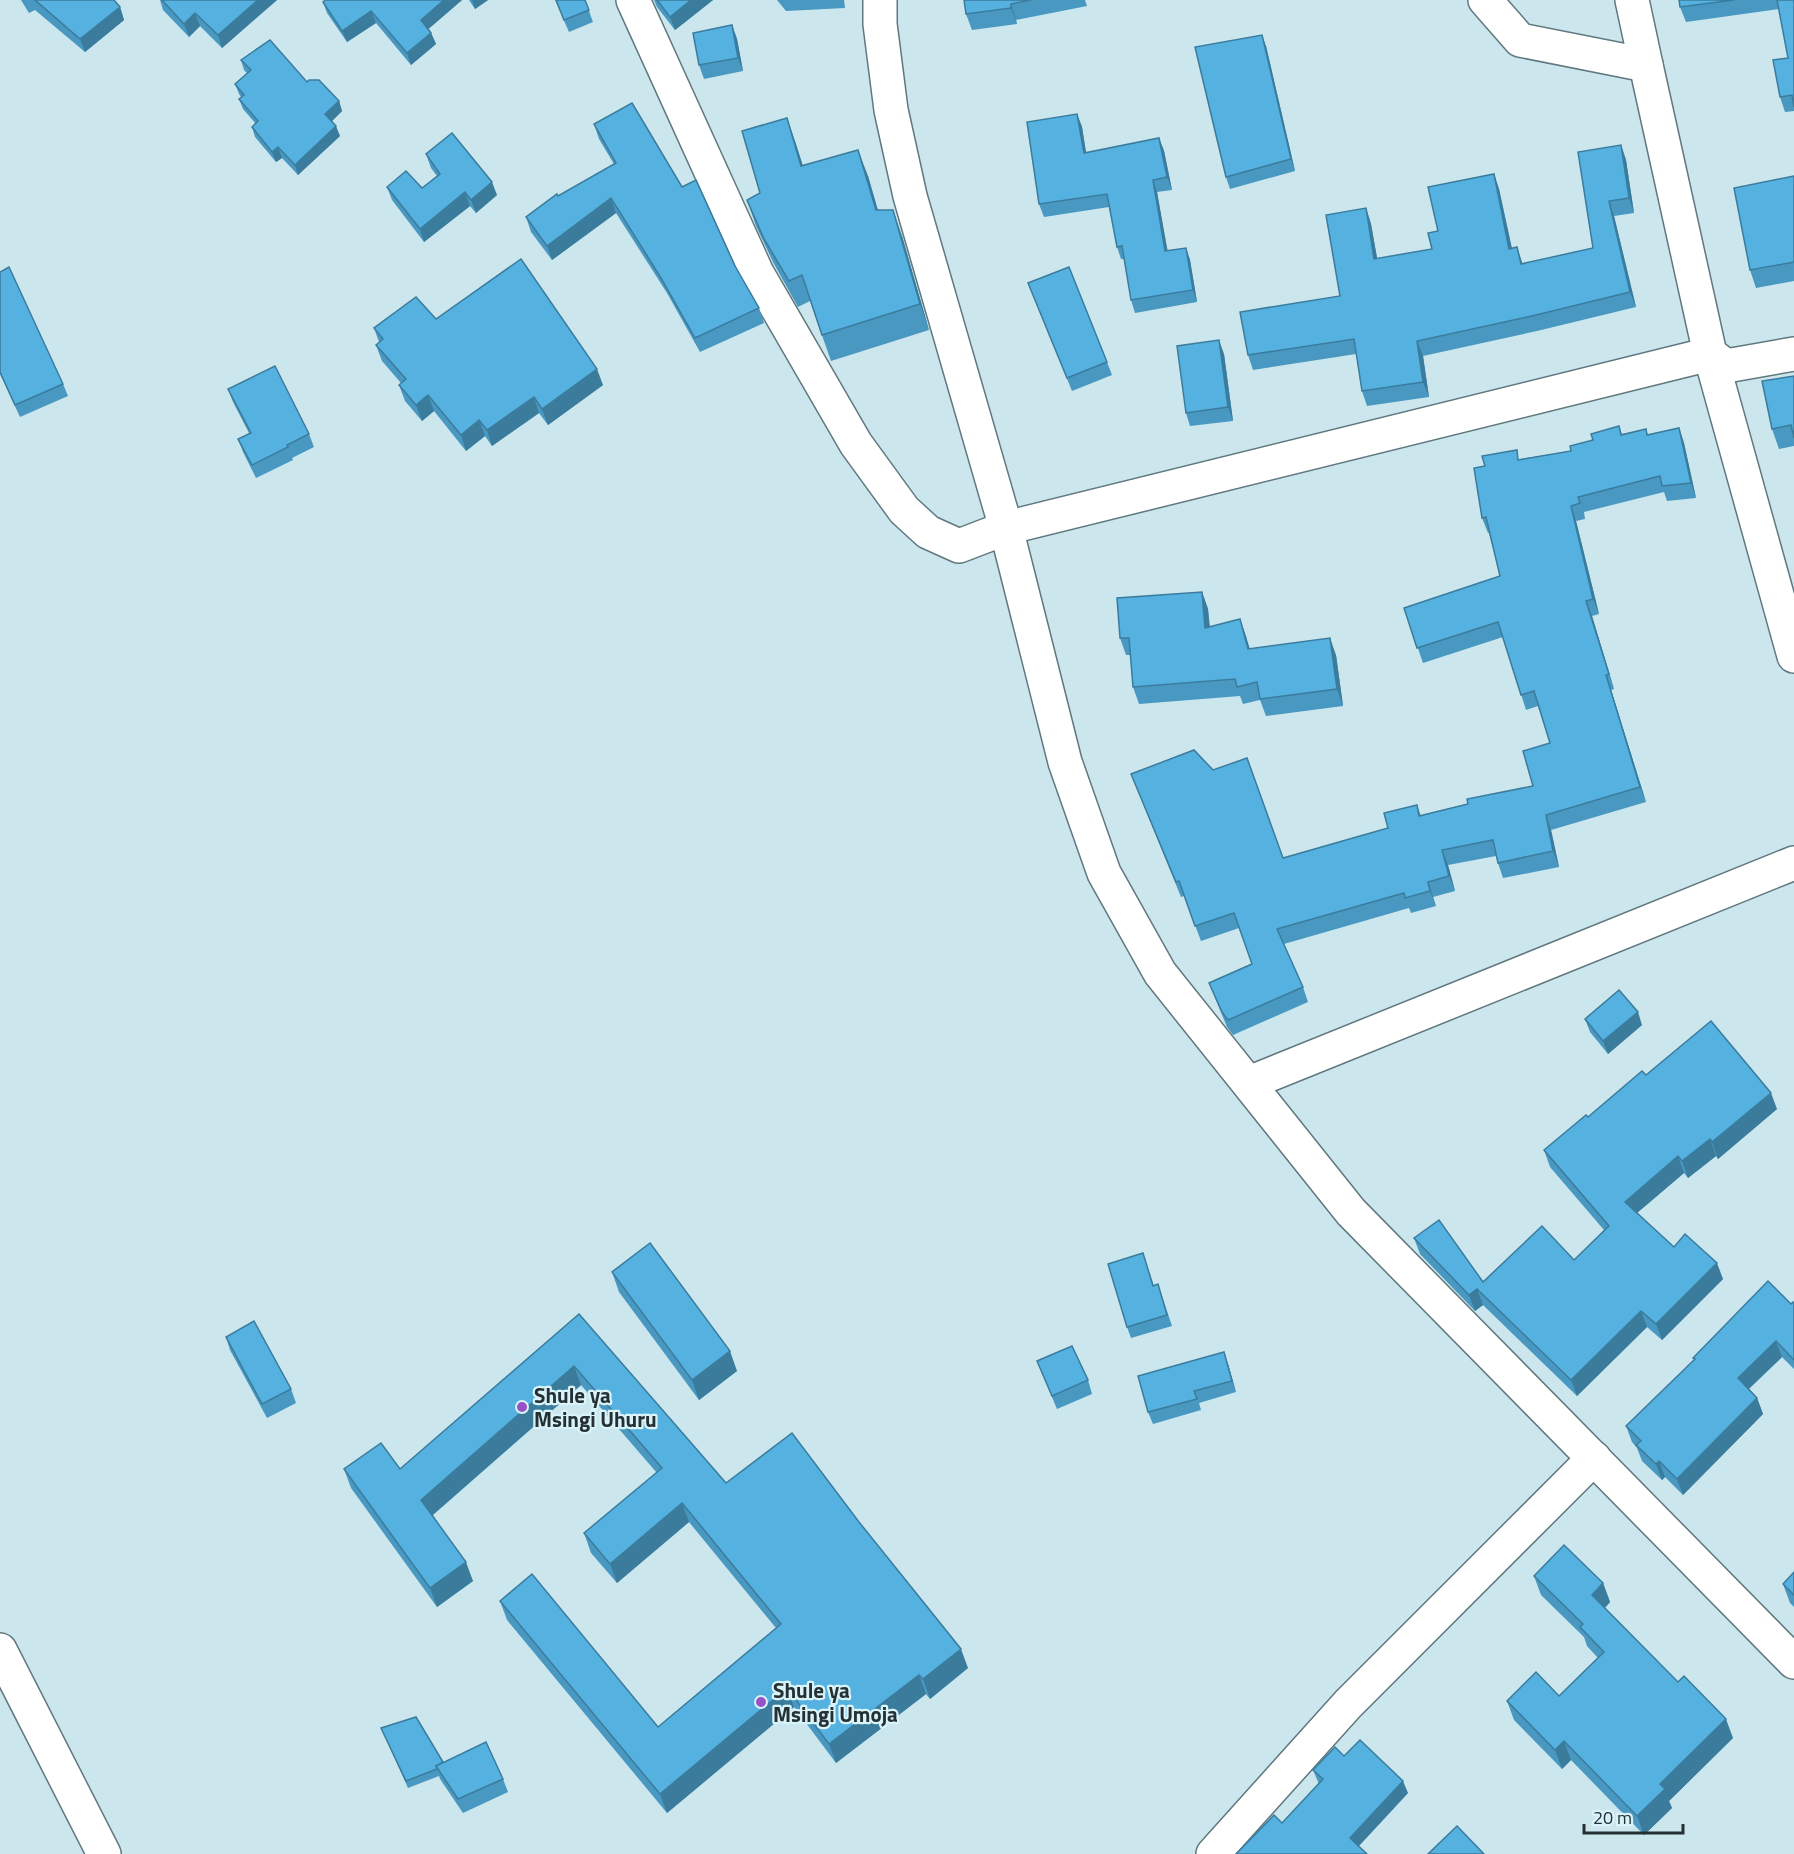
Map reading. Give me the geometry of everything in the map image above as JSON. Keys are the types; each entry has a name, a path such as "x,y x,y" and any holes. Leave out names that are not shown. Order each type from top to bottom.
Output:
{"street":[{"path":"633,0 756,273 856,444 904,510 928,532 959,546 1006,528 1710,354"},
{"path":"880,0 880,24 891,110 910,196 1006,528 1065,762 1104,873 1160,973 1351,1212 1794,1662"},
{"path":"1485,0 1520,40 1646,65"},
{"path":"1632,0 1710,354 1794,656"},
{"path":"1710,354 1726,366 1794,354"},
{"path":"1249,1083 1794,863"},
{"path":"1213,1854 1348,1704 1593,1458"},
{"path":"0,1650 104,1854"}],"building":[{"path":"35,0 114,0 120,7 80,39"},
{"path":"162,0 258,0 218,35 195,13 184,24"},
{"path":"325,0 444,0 421,20 431,33 407,53 371,11 342,31 323,2"},
{"path":"556,0 585,0 589,10 564,20"},
{"path":"657,0 691,0 670,17"},
{"path":"964,0 1031,0 1011,4 1011,8 966,14"},
{"path":"1679,0 1734,0 1680,7"},
{"path":"1777,0 1794,0 1794,107 1792,95 1780,97 1773,60 1788,58"},
{"path":"732,25 738,58 699,65 693,33"},
{"path":"1262,35 1291,159 1226,177 1195,47"},
{"path":"270,40 307,82 319,80 339,101 325,114 336,126 295,165 278,147 272,152 252,127 258,121 239,99 244,95 235,84 251,70 241,60"},
{"path":"632,103 682,187 696,180 735,266 759,308 695,338 611,198 547,246 526,217 557,194 558,196 616,163 594,124"},
{"path":"1077,114 1084,153 1159,138 1167,177 1153,180 1165,251 1186,248 1193,290 1131,300 1122,246 1117,247 1107,194 1039,204 1027,122"},
{"path":"787,118 801,166 858,150 876,210 893,210 920,304 822,335 802,275 789,281 764,239 747,200 760,193 742,131"},
{"path":"452,133 492,182 471,200 465,192 420,229 387,187 406,171 422,188 440,174 426,154"},
{"path":"1621,145 1629,198 1609,201 1630,292 1417,341 1423,382 1362,391 1354,339 1248,355 1240,312 1340,296 1326,215 1366,208 1374,259 1432,249 1428,233 1438,231 1428,187 1494,174 1509,249 1517,247 1521,264 1593,248 1578,152"},
{"path":"1794,176 1794,262 1750,270 1734,188"},
{"path":"521,259 597,369 542,409 534,397 487,430 479,420 461,435 428,395 416,405 399,385 406,379 376,345 383,339 374,328 416,297 436,319"},
{"path":"9,267 63,384 15,405 0,372 0,272"},
{"path":"1069,267 1107,362 1067,378 1028,283"},
{"path":"1219,340 1228,407 1186,413 1177,346"},
{"path":"275,366 309,434 252,465 238,439 251,433 228,389"},
{"path":"1794,376 1794,438 1791,425 1772,429 1762,381"},
{"path":"1619,426 1621,435 1646,429 1647,435 1679,428 1691,483 1662,486 1660,476 1578,497 1580,503 1571,506 1593,599 1586,601 1640,787 1546,815 1553,851 1498,863 1493,840 1442,850 1449,876 1428,882 1430,891 1405,898 1404,893 1277,929 1303,987 1228,1020 1209,983 1252,964 1234,913 1195,926 1179,881 1176,882 1131,774 1194,750 1213,770 1247,758 1283,858 1388,828 1384,813 1417,805 1419,816 1468,804 1467,799 1533,786 1523,751 1550,743 1534,691 1521,695 1498,622 1417,648 1404,608 1500,576 1486,517 1482,518 1474,468 1485,466 1482,456 1517,450 1518,460 1571,451 1570,446 1593,440 1591,434"},
{"path":"1202,592 1205,628 1240,619 1248,649 1330,638 1337,689 1260,699 1257,682 1237,687 1235,679 1133,687 1129,638 1120,638 1117,598"},
{"path":"1619,990 1638,1012 1603,1041 1585,1019"},
{"path":"1711,1021 1771,1093 1712,1142 1710,1139 1682,1161 1678,1156 1625,1202 1674,1247 1685,1234 1717,1263 1656,1324 1641,1311 1571,1380 1477,1289 1469,1295 1414,1238 1439,1220 1483,1282 1542,1226 1574,1260 1609,1226 1544,1150 1586,1115 1588,1117 1642,1071 1646,1075"},
{"path":"650,1243 730,1351 692,1380 612,1272"},
{"path":"1143,1253 1153,1286 1158,1284 1167,1315 1127,1327 1108,1264"},
{"path":"1768,1281 1791,1304 1793,1302 1794,1304 1794,1360 1776,1341 1738,1378 1757,1398 1677,1479 1659,1461 1656,1464 1636,1445 1641,1441 1626,1426 1695,1359 1693,1358"},
{"path":"579,1314 726,1483 792,1433 859,1522 961,1649 923,1679 919,1675 829,1744 787,1688 660,1794 500,1601 532,1574 658,1727 781,1624 682,1503 610,1564 584,1533 662,1468 574,1366 421,1500 466,1562 430,1588 344,1469 381,1443 400,1469"},
{"path":"254,1321 291,1389 262,1404 226,1337"},
{"path":"1072,1346 1088,1380 1052,1396 1037,1361"},
{"path":"1224,1352 1232,1381 1194,1391 1197,1399 1148,1412 1138,1376"},
{"path":"1564,1545 1603,1583 1592,1595 1678,1682 1684,1676 1726,1719 1660,1784 1665,1789 1637,1816 1564,1741 1555,1750 1507,1701 1536,1672 1559,1696 1604,1652 1580,1627 1583,1624 1534,1576"},
{"path":"1794,1572 1794,1595 1783,1584"},
{"path":"416,1717 443,1762 436,1766 437,1769 406,1781 381,1728"},
{"path":"1360,1740 1403,1781 1350,1838 1367,1854 1236,1854 1274,1815 1282,1823 1323,1779 1313,1770 1335,1747 1344,1756"},
{"path":"486,1742 503,1779 458,1799 436,1766"},
{"path":"1457,1826 1484,1854 1428,1854"}],"place":[{"name":"Shule ya Msingi Uhuru","path":"522,1407"},
{"name":"Shule ya Msingi Umoja","path":"761,1702"}]}
